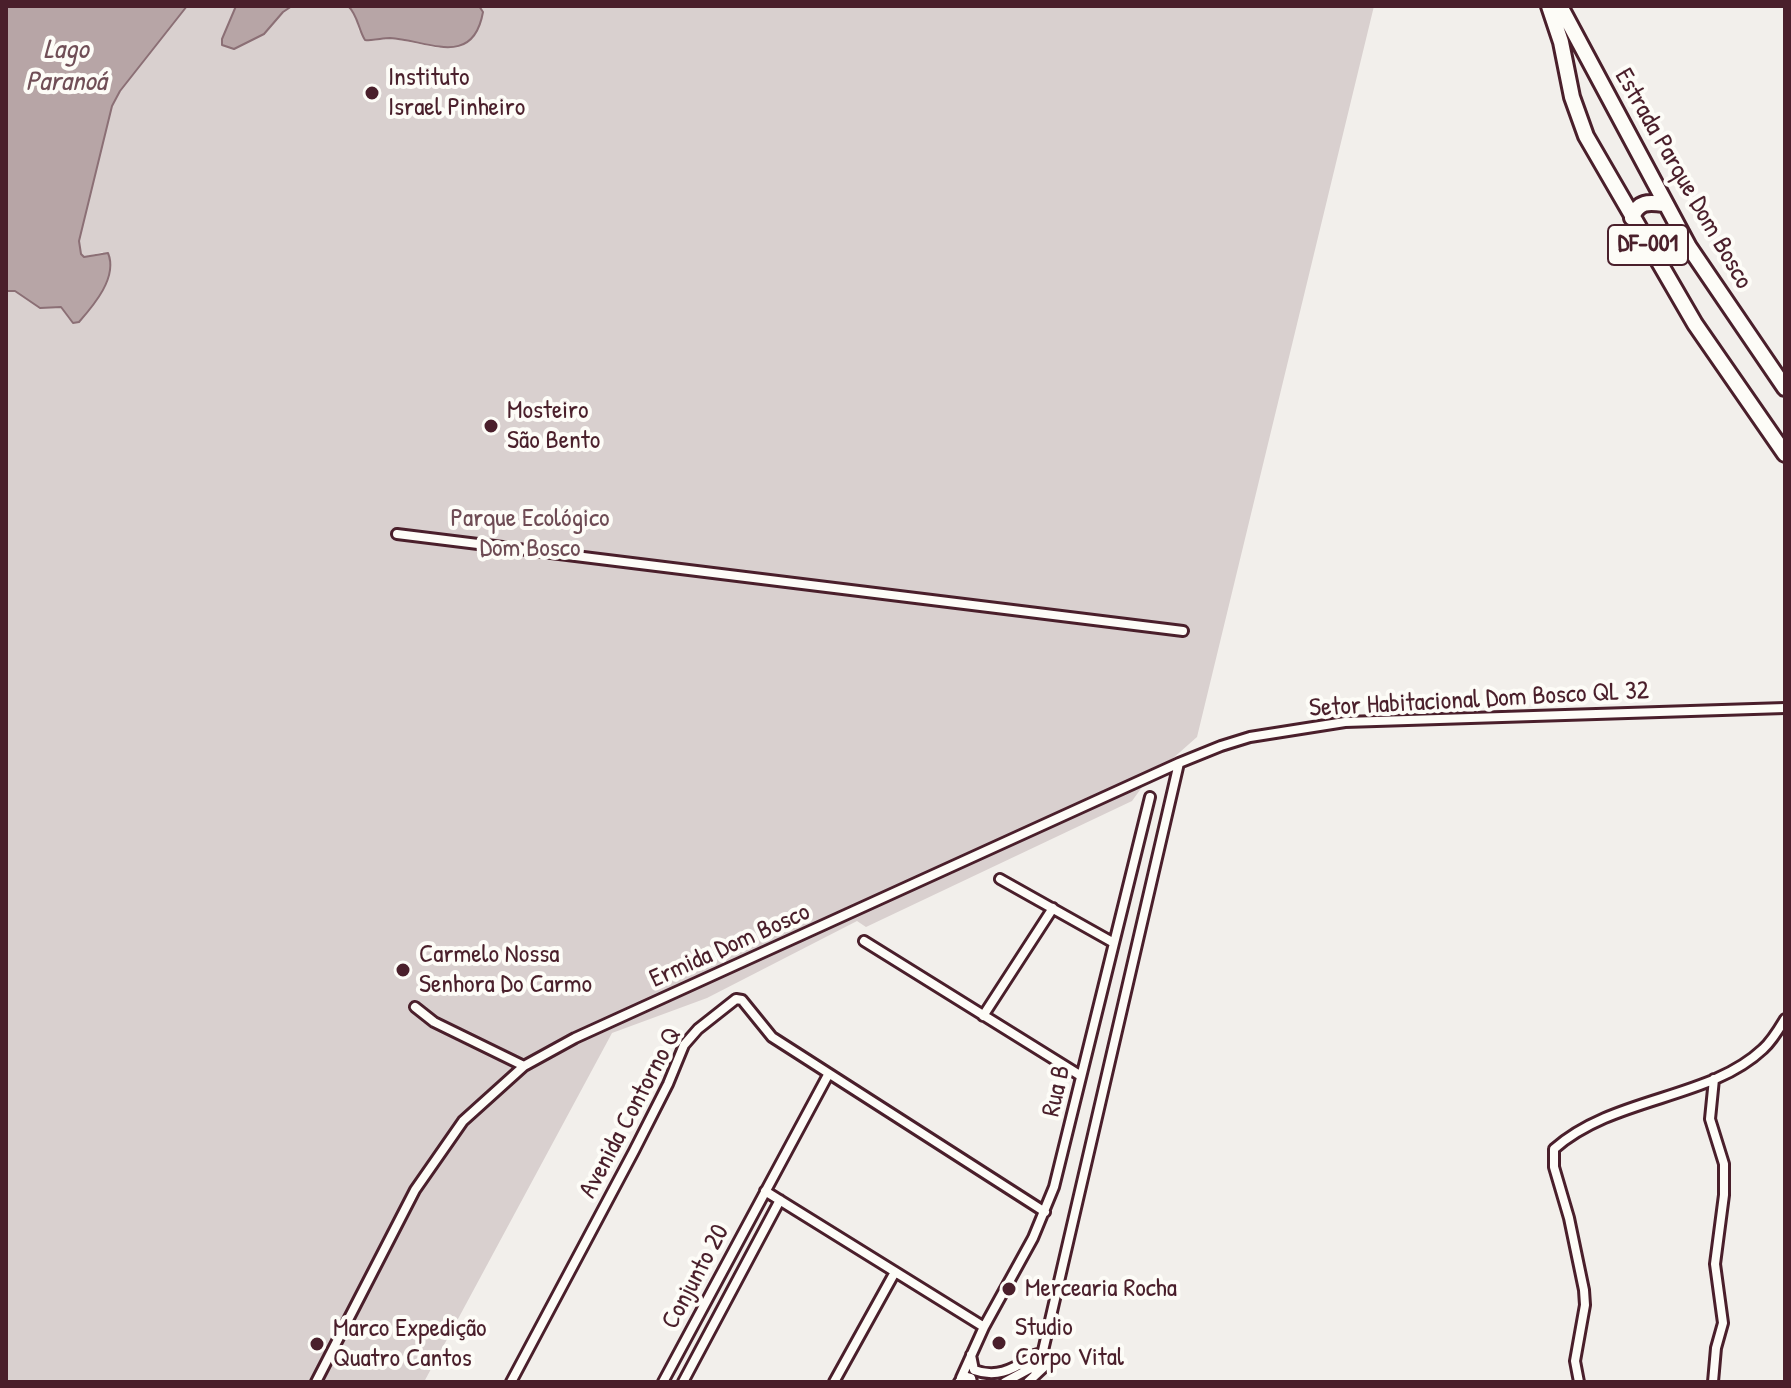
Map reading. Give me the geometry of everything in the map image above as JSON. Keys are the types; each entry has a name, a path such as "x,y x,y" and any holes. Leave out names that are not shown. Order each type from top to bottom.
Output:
{"main road":[{"name":"Estrada Parque Dom Bosco","path":"1554,9 1572,31 1664,204 1714,285 1785,388"},
{"name":"Estrada Parque Dom Bosco","path":"1554,9 1577,116 1632,218 1695,324 1785,454"},
{"path":"1632,218 1635,209 1643,203 1664,204"}],"street":[{"path":"397,534 1183,631"},
{"name":"Setor Habitacional Dom Bosco QL 32","path":"1179,763 1250,737 1345,722 1785,708"},
{"path":"964,1380 978,1375 1044,1367 1042,1355 1179,763"},
{"name":"Ermida Dom Bosco","path":"316,1382 415,1190 463,1121 524,1066 575,1038 1179,763"},
{"name":"Rua B","path":"964,1380 984,1327 1045,1212 1054,1187 1150,797"},
{"path":"1000,879 1114,943"},
{"path":"983,1016 1053,908"},
{"path":"864,941 1081,1076"},
{"name":"Avenida Contorno Q","path":"511,1382 634,1151 684,1045 698,1029 736,999 740,998 772,1037 1045,1212"},
{"path":"415,1007 434,1022 524,1066"},
{"path":"1579,1382 1575,1361 1585,1305 1584,1290 1569,1218 1554,1167 1554,1149 1572,1133 1607,1115 1714,1079 1764,1049 1785,1019"},
{"name":"Conjunto 20","path":"663,1382 828,1075"},
{"path":"1713,1382 1716,1348 1723,1323 1715,1264 1724,1195 1724,1164 1710,1119 1714,1079"},
{"path":"765,1191 984,1327"},
{"name":"Conjunto 20","path":"683,1382 780,1200"},
{"path":"834,1382 895,1272"},
{"path":"1028,1382 1035,1354 1042,1355"},
{"path":"971,1355 978,1375"},
{"path":"1005,1382 1032,1367"},
{"path":"1021,1382 1032,1367"}],"green space":[{"name":"Parque Ecológico Dom Bosco","path":"187,6 236,6 222,39 264,34 292,6 348,6 355,15 359,31 373,41 390,38 439,48 483,13 479,6 1374,6 1197,737 1145,783 1132,801 866,927 857,921 707,998 612,1033 424,1382 6,1382 6,291 15,291 40,308 61,307 69,319 103,252 84,257 79,241 112,106 120,91"}],"water":[{"name":"Lago Paranoá","path":"6,6 187,6 120,91 112,106 79,241 84,257 108,253 110,272 103,290 79,322 73,323 61,307 40,308 15,291 6,291"},
{"path":"236,6 292,6 264,34 234,49 222,45 222,39"},
{"path":"348,6 479,6 483,12 478,30 469,40 459,46 447,47 390,38 365,40"}],"place":[{"name":"Instituto Israel Pinheiro","path":"372,93"},
{"name":"Mosteiro São Bento","path":"491,426"},
{"name":"Carmelo Nossa Senhora Do Carmo","path":"403,970"},
{"name":"Mercearia Rocha","path":"1009,1289"},
{"name":"Studio Corpo Vital","path":"999,1343"},
{"name":"Marco Expedição Quatro Cantos","path":"317,1344"}]}
